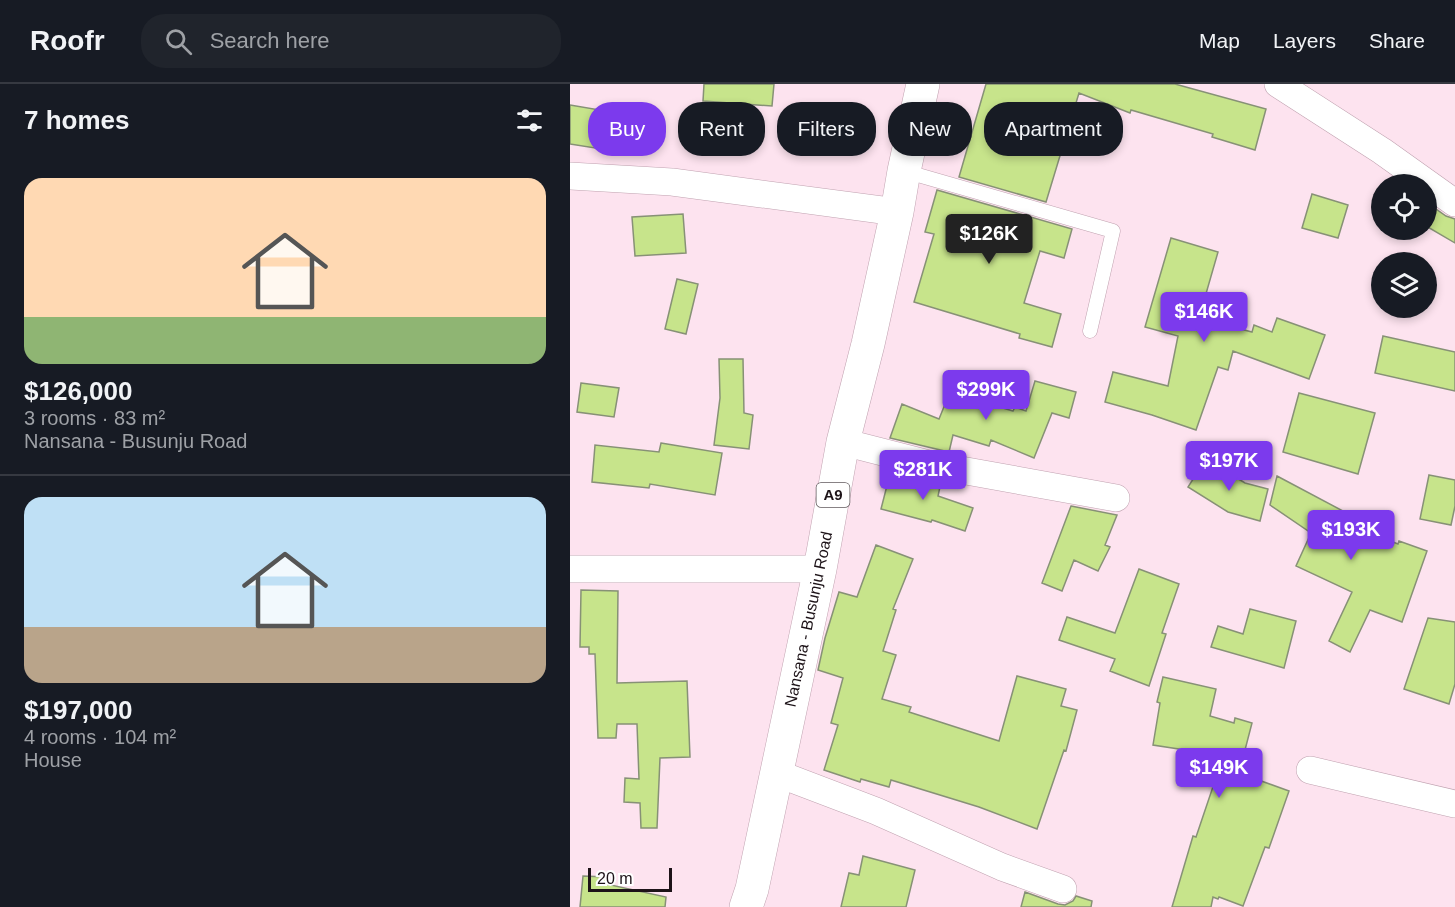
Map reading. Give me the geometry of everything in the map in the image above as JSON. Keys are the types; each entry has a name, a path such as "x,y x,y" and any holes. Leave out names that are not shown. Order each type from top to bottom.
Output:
{"main road":[{"name":"Nansana - Busunju Road","path":"746,907 820,569 843,442 868,344 923,84"}],"street":[{"path":"1278,84 1365,140 1455,203"},
{"path":"570,176 672,182 897,212"},
{"path":"843,442 933,465 1116,498"},
{"path":"570,569 820,569"},
{"path":"1310,770 1455,804"},
{"path":"776,773 876,811 1002,867 1063,889"}],"lane":[{"path":"904,171 1113,231 1090,332"}],"building":[{"path":"704,84 774,84 772,106 765,105 765,102 703,101"},
{"path":"986,84 1175,84 1266,109 1255,150 1212,137 1213,134 1131,110 1130,113 1123,110 1123,102 1102,102 1079,93 1076,102 984,102 984,156 1060,156 1046,202 959,177 965,156 972,156 972,132"},
{"path":"570,105 588,108 588,147 570,144"},
{"path":"937,190 1072,229 1064,258 1040,251 1024,303 1061,314 1052,347 1019,338 1020,334 914,302 934,234 925,232"},
{"path":"1312,194 1348,205 1338,238 1302,228"},
{"path":"1437,210 1455,219 1455,243 1437,232"},
{"path":"683,214 686,253 635,256 632,217"},
{"path":"1171,238 1218,252 1199,318 1252,332 1254,325 1272,332 1277,318 1325,335 1309,379 1233,351 1228,370 1218,367 1196,430 1105,402 1113,372 1168,386 1178,336 1145,327"},
{"path":"677,279 698,284 686,334 665,329"},
{"path":"1383,336 1455,352 1455,391 1375,373"},
{"path":"719,359 743,359 744,413 753,415 749,449 714,445 720,398"},
{"path":"1035,381 1076,392 1069,418 1052,413 1034,458 991,440 989,446 953,435 949,452 890,438 902,404 939,419 950,392 1013,411 1015,407 1026,411"},
{"path":"581,383 619,388 614,417 577,412"},
{"path":"1299,393 1375,413 1358,474 1283,452"},
{"path":"661,443 722,453 715,495 650,484 649,488 592,482 595,445 659,452"},
{"path":"1206,459 1245,483 1268,489 1260,521 1228,512 1188,487"},
{"path":"891,470 941,482 938,496 973,508 965,531 932,520 931,522 881,509"},
{"path":"1429,475 1455,480 1455,506 1451,525 1420,519"},
{"path":"1277,476 1358,519 1354,527 1398,544 1399,541 1427,551 1402,622 1370,610 1350,652 1329,641 1352,592 1296,566 1311,533 1270,505"},
{"path":"1071,506 1117,515 1105,545 1110,547 1098,571 1074,560 1062,591 1042,583"},
{"path":"876,545 913,559 893,609 896,610 883,651 896,655 882,699 911,707 909,712 999,741 1017,676 1066,689 1061,706 1077,710 1066,751 1064,750 1037,829 979,807 891,780 889,787 861,779 860,782 824,770 838,725 831,723 843,678 818,670 825,638 839,592 857,597"},
{"path":"1139,569 1179,584 1162,633 1166,634 1149,686 1110,671 1115,659 1059,640 1067,617 1115,633"},
{"path":"581,590 618,591 617,683 687,681 690,757 660,758 657,828 641,828 640,803 624,802 625,778 639,779 637,724 617,724 616,738 598,738 595,654 589,654 589,647 580,647"},
{"path":"1250,609 1296,621 1284,668 1211,647 1218,626 1243,634"},
{"path":"1428,618 1455,622 1455,684 1449,704 1404,689"},
{"path":"1163,677 1216,689 1210,716 1234,723 1235,718 1252,723 1239,773 1289,791 1269,848 1265,847 1243,906 1213,897 1211,907 1172,907 1193,836 1196,837 1221,763 1210,760 1212,754 1153,745 1160,703 1157,702"},
{"path":"863,856 915,870 906,907 841,907 849,873 859,875"},
{"path":"583,876 606,877 606,884 666,897 665,907 580,907"},
{"path":"1025,892 1065,905 1073,901 1076,896 1092,901 1091,907 1021,907"}]}
